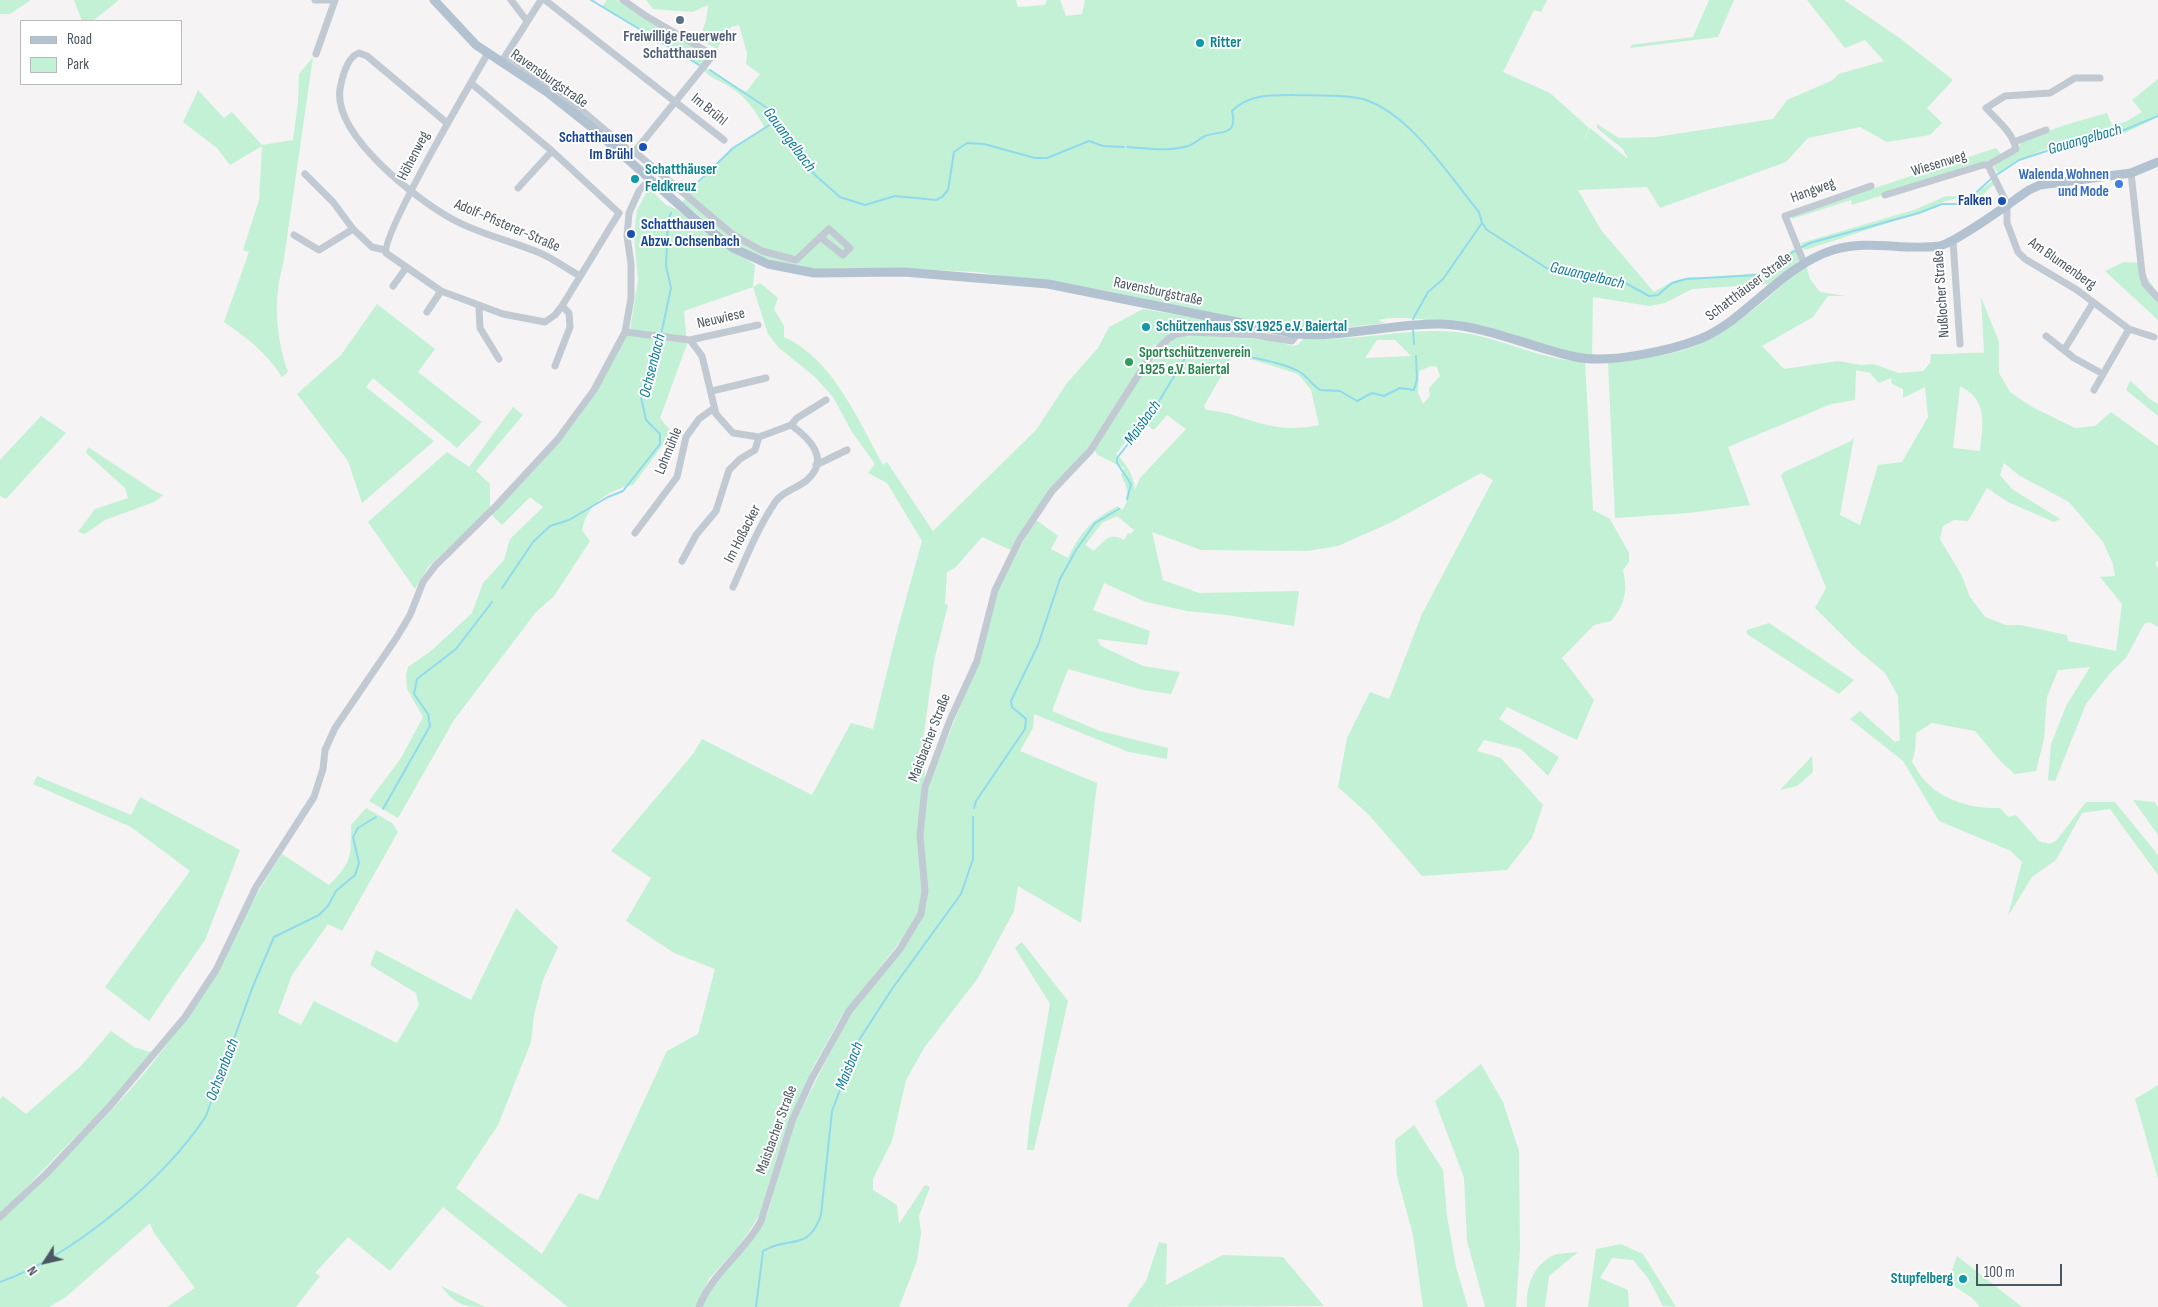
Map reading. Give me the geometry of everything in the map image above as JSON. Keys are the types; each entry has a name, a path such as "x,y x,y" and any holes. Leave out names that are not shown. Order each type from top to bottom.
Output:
{"main road":[{"name":"Ravensburgstraße","path":"434,0 468,38 488,54 504,59 590,126 632,155 649,180 733,248 768,264 796,271 946,274 1048,284 1297,334 1328,335 1399,326 1444,324 1486,332 1576,357"},
{"name":"Schatthäuser Straße","path":"1576,357 1623,357 1654,353 1700,338 1716,330 1804,263 1824,254 1848,247 1938,246 1953,241 2007,204 2040,185 2131,173 2158,162"}],"street":[{"path":"315,0 334,0 316,54"},
{"path":"512,0 527,21"},
{"path":"504,59 541,0"},
{"name":"Im Brühl","path":"545,0 724,140"},
{"path":"623,0 646,16 713,55 677,102"},
{"name":"Adolf-Pfisterer-Straße","path":"447,122 367,56 359,53 351,58 340,93 346,122 370,152 427,204 454,220 543,254 580,276"},
{"name":"Höhenweg","path":"385,250 386,243 447,122 488,54"},
{"path":"1988,165 2016,149 2014,142 2004,127 1986,108 2005,96 2050,93 2075,78 2100,78"},
{"path":"471,83 552,151 619,213 629,213"},
{"name":"Im Brühl","path":"632,155 677,102"},
{"path":"2014,142 2046,130"},
{"path":"518,188 552,151"},
{"path":"632,155 732,234 762,251 796,260 820,237"},
{"name":"Wiesenweg","path":"1885,196 1988,165 2007,204"},
{"path":"2131,173 2142,272 2145,284 2158,298"},
{"path":"305,174 333,202 353,229 372,247 385,250 390,257 441,291 479,307 545,322 555,315 562,306 619,213"},
{"path":"0,1217 46,1174 110,1106 185,1017 216,970 256,887 314,797 324,769 326,750 335,728 397,638 410,615 422,582 435,566 496,506 558,439 594,390 625,332 631,298 631,264 627,236 629,213 639,191 649,180"},
{"name":"Hangweg","path":"1804,263 1785,216 1871,186"},
{"name":"Am Blumenberg","path":"2007,204 2007,223 2013,244 2021,256 2093,302 2129,329 2154,337"},
{"path":"294,235 319,250 353,229"},
{"name":"Nußlocher Straße","path":"1953,241 1960,344"},
{"path":"393,286 406,268"},
{"path":"427,312 441,291"},
{"path":"2064,350 2093,302"},
{"path":"555,366 570,328 569,313 562,306"},
{"path":"479,307 480,328 499,359"},
{"name":"Neuwiese","path":"690,340 758,325"},
{"path":"2094,390 2129,329"},
{"path":"625,332 690,340 702,356 712,391 714,408 723,424 733,433 759,437 791,425 797,418 826,400"},
{"name":"Maisbacher Straße","path":"699,1307 708,1286 759,1224 792,1121 841,1023 855,1002 903,944 921,914 925,885 920,835 926,780 953,712 977,661 995,590 1020,539 1052,491 1090,451 1150,357 1168,339 1177,334 1189,332 1255,336 1292,341 1297,334"},
{"path":"2046,336 2064,350 2103,374"},
{"path":"712,391 766,378"},
{"name":"Lohmühle","path":"635,533 677,478 686,437 699,419 714,408"},
{"path":"791,425 809,438 818,460 816,465"},
{"path":"682,561 696,535 716,511 729,470 740,459 755,450 759,437"},
{"path":"816,465 847,450"},
{"name":"Im Hoßacker","path":"732,586 765,519 778,499 807,480 816,465"}],"green space":[{"path":"0,0 31,0 10,14 0,14"},
{"path":"74,0 119,0 94,20 82,20"},
{"path":"607,0 617,0 704,53 711,60 707,69 746,92 760,74 746,64 747,53 739,25 731,27 717,49 699,39 706,21 708,5 693,12 653,9 646,0 1016,0 1018,7 1045,5 1047,0 1060,0 1066,16 1082,14 1085,0 1547,0 1541,12 1534,10 1503,72 1550,93 1589,128 1583,141 1590,128 1628,159 1623,149 1597,128 1597,124 1619,138 1656,137 1773,119 1787,100 1831,81 1839,74 1884,61 1865,40 1845,48 1807,0 1844,0 1901,39 1953,80 1927,108 1942,123 1930,135 1887,142 1860,127 1808,138 1786,162 1660,208 1647,187 1578,190 1601,230 1654,292 1671,282 1689,277 1707,278 1757,273 1796,248 1801,259 1768,284 1692,289 1665,303 1649,306 1593,297 1592,356 1555,350 1420,319 1378,320 1386,323 1303,332 1102,290 977,272 890,268 813,269 755,255 727,238 682,202 732,148 765,129 758,116 746,100 736,91 710,76 700,66 602,7"},
{"path":"1709,0 1734,0 1718,37 1630,48 1631,45 1693,37"},
{"path":"313,57 278,291 277,318 281,346 288,372 282,377 256,346 224,322 249,252 243,250 259,200 262,146 230,165 217,148 183,122 198,90 224,118 232,112 262,145 293,140 298,102 299,74"},
{"path":"2158,79 2158,117 2125,133 2104,140 2081,139 2049,148 2027,157 1998,173 1993,166 2019,148 2021,141 2065,125 2107,113 2112,125 2125,122 2142,112 2132,100"},
{"path":"1996,148 2001,154 1986,162 1852,205 1851,200 1792,219 1793,215"},
{"path":"1994,180 1995,183 1987,191 1973,200 1968,201 1957,198 1943,202 1925,211 1804,250 1801,243 1914,210 1946,196 1971,197"},
{"path":"649,188 666,205 676,209 704,232 755,265 753,287 684,311 687,344 660,418 670,430 662,446 633,485 615,490 607,495 589,513 582,530 590,541 554,596 536,612 454,720 398,818 369,801 401,758 423,717 407,689 406,675 408,667 431,651 472,613 483,583 504,560 510,539 543,507 530,497 502,525 491,514 545,458 575,422 596,391 626,336 629,336 638,280 634,235 637,210"},
{"path":"2124,262 2142,263 2145,275 2158,293 2158,320 2105,271"},
{"path":"1806,265 1810,279 1820,292 1846,296 1828,296 1813,317 1762,346 1784,369 1838,361 1861,365 1873,364 1899,373 1923,371 1930,363 1931,354 1984,353 1981,297 1999,342 1999,373 2010,392 2032,407 2075,428 2095,426 2111,412 2158,446 2158,561 2155,563 2158,568 2158,627 2149,622 2144,624 2126,658 2111,672 2086,704 2055,781 2048,780 2051,744 2066,706 2090,667 2058,670 2047,697 2044,739 2036,771 2015,774 2001,762 1975,731 1932,723 1916,733 1912,762 1926,782 1944,795 1971,806 2000,808 2008,817 2016,815 2039,841 2049,844 2056,841 2086,802 2115,802 2158,855 2158,875 2110,809 2082,813 2056,860 2032,877 2008,916 2022,862 2011,851 1939,821 1903,761 1850,719 1860,711 1895,742 1900,740 1898,696 1885,673 1853,646 1815,608 1826,588 1781,476 1784,472 1851,441 1854,437 1840,515 1860,525 1878,465 1902,462 1928,417 1925,387 1903,398 1903,389 1892,384 1891,378 1879,383 1870,373 1856,370 1855,400 1831,404 1728,447 1750,505 1688,513 1615,518 1608,361 1636,359 1677,352 1716,336 1739,321","holes":["1960,386 1975,398 1982,413 1980,451 1953,448","2004,463 2020,476 2069,502 2103,542 2113,564 2115,576 2100,577 2122,604 2116,651 2068,641 2067,635 2020,625 2006,625 1985,617 1970,597 1962,576 1940,539 1943,526 1954,520 1968,521 1987,488 2008,502 2054,522 2060,519 2012,489 2000,475"]},
{"path":"760,283 778,298 774,309 784,326 784,337 801,347 817,360 830,375 854,411 883,465 887,462 933,531 1036,430 1067,383 1098,348 1109,327 1143,309 1232,324 1216,330 1184,332 1189,337 1192,335 1271,340 1293,346 1298,345 1304,338 1342,338 1437,331 1456,332 1488,338 1553,357 1585,361 1593,510 1610,519 1629,553 1629,562 1623,570 1625,591 1616,615 1611,621 1594,625 1562,658 1594,700 1577,740 1507,707 1499,719 1559,757 1548,776 1521,749 1484,740 1477,751 1501,758 1543,805 1532,838 1507,870 1422,876 1369,815 1338,787 1347,738 1370,692 1389,699 1422,614 1493,480 1481,473 1392,522 1338,546 1307,551 1201,550 1152,532 1163,580 1199,593 1299,591 1294,626 1227,615 1187,611 1146,602 1104,583 1093,610 1150,631 1147,645 1097,639 1101,646 1143,666 1180,672 1171,694 1143,690 1068,669 1052,711 1100,731 1168,748 1167,759 1129,752 1034,714 1033,728 1020,751 1097,783 1081,923 1018,886 1014,911 978,978 924,1048 906,1080 892,1141 873,1179 873,1190 897,1205 899,1224 925,1185 930,1187 919,1216 921,1233 917,1261 899,1307 701,1307 707,1290 762,1225 768,1212 790,1132 850,1013 923,916 927,902 927,875 922,840 928,787 980,657 996,594 1035,519 1058,536 1051,549 1068,558 1088,527 1118,506 1122,510 1125,506 1128,492 1121,475 1124,468 1098,455 1094,450 1160,348 1155,344 1086,450 1062,478 1024,529 1011,550 982,537 956,567 947,572 945,604 948,605 934,661 921,755 925,771 917,837 924,888 921,907 913,925 841,1017 812,1069 777,1157 759,1216 740,1245 709,1279 696,1307 568,1307 443,1207 390,1271 348,1237 315,1273 320,1276 296,1307 167,1307 195,1288 154,1233 150,1223 66,1297 49,1307 0,1307 0,1219 9,1213 103,1120 147,1070 199,997 257,894 282,854 329,885 342,870 349,858 351,825 366,808 392,823 398,832 342,931 328,924 292,975 278,1013 301,1025 314,1001 397,1043 419,1005 416,993 370,965 376,950 471,1000 516,908 558,947 543,980 534,1015 531,1042 498,1125 456,1188 542,1254 579,1193 598,1200 667,1051 698,1034 715,969 674,953 626,921 651,878 611,851 693,754 702,739 812,795 851,723 873,729 922,541 887,483 868,473 875,464 852,432 833,397 815,377 778,347 768,334 753,287","holes":["1377,340 1395,340 1411,356 1365,358","1232,357 1254,360 1298,374 1311,390 1319,425 1298,428 1277,427 1206,410 1204,406","1431,366 1437,367 1440,376 1429,388 1430,396 1423,404 1418,393 1419,371","1167,415 1186,429 1140,478 1135,490 1129,470 1116,454 1142,421 1154,430","1117,516 1134,530 1131,534 1128,533 1124,540 1115,537 1108,538 1094,551 1085,545 1102,523"]},
{"path":"377,304 435,349 418,372 482,422 457,448 373,378 366,387 434,441 362,503 348,461 297,394 341,355"},
{"path":"2130,381 2158,404 2158,416 2126,390"},
{"path":"513,407 523,415 476,471 490,484 490,508 428,567 415,589 368,522 447,452 469,467"},
{"path":"41,416 66,433 6,499 0,496 0,460"},
{"path":"88,447 163,495 154,502 105,520 85,534 78,532 95,509 128,498 125,488 86,453"},
{"path":"1769,623 1854,680 1839,694 1747,634 1747,630"},
{"path":"1812,756 1813,772 1797,786 1780,790"},
{"path":"37,776 131,815 140,797 240,850 205,940 149,1021 105,987 190,871 131,827 33,784"},
{"path":"2133,800 2155,802 2158,808 2158,835"},
{"path":"1022,942 1068,1001 1034,1150 1027,1150 1030,1118 1050,1004 1015,948"},
{"path":"111,1031 134,1047 154,1053 131,1080 0,1214 0,1099 3,1096 26,1114 81,1066"},
{"path":"1481,1064 1503,1102 1519,1151 1520,1249 1516,1307 1485,1307 1467,1241 1464,1178 1435,1101"},
{"path":"2158,1085 2158,1179 2135,1099"},
{"path":"1414,1125 1443,1170 1447,1216 1456,1267 1468,1307 1423,1307 1413,1235 1397,1176 1395,1140"},
{"path":"1159,1242 1167,1244 1166,1285 1223,1255 1283,1257 1324,1306 1127,1307 1146,1281"},
{"path":"1621,1244 1643,1254 1676,1307 1663,1306 1648,1278 1633,1260 1612,1258 1600,1278 1628,1290 1629,1307 1588,1307 1596,1249"},
{"path":"1578,1252 1549,1276 1545,1307 1527,1307 1528,1291 1532,1277 1541,1264 1554,1255"},
{"path":"1957,1256 2022,1307 1980,1307 1972,1298 1948,1282"},
{"path":"441,1286 485,1307 465,1305 455,1301"}],"waterway":[{"name":"Gauangelbach","path":"591,0 699,65"},
{"name":"Gauangelbach","path":"710,70 770,110 791,146 815,175 840,197 865,205 895,196 936,200 942,197 948,190 954,152 967,143 984,144 1035,158 1047,158 1089,141 1103,146 1124,147"},
{"name":"Gauangelbach","path":"1127,147 1150,149 1180,148 1188,146 1205,136 1227,131 1233,125 1232,111 1238,105 1253,98 1277,95 1359,98 1383,108 1414,133 1479,212 1482,223 1487,230 1548,269 1620,280 1649,296 1658,295 1672,283 1686,279 1758,275 1796,250"},
{"name":"Gauangelbach","path":"1995,176 2019,160 2077,141 2100,140 2158,116"},
{"name":"Ochsenbach","path":"689,191 733,148 776,121"},
{"name":"Gauangelbach","path":"1800,248 1810,243 1919,213 1942,204 1958,204 1968,200 1991,179"},
{"name":"Ochsenbach","path":"661,335 671,288 666,266 668,220 671,213"},
{"name":"Maisbach","path":"1413,319 1428,292 1443,279 1482,223"},
{"name":"Maisbach","path":"1413,329 1414,344"},
{"name":"Ochsenbach","path":"502,588 533,542 550,526 569,520 608,497 623,491 660,444 660,434 646,420 641,397 659,339"},
{"name":"Maisbach","path":"1127,499 1131,484 1117,463 1117,458 1150,416 1187,355 1200,349 1279,364 1300,372 1320,390 1340,391 1357,401 1372,393 1384,396 1400,388 1414,390 1417,379 1416,356"},
{"name":"Maisbach","path":"974,808 976,801 1025,729 1026,719 1012,707 1011,701 1038,645 1060,579 1076,550 1095,523 1119,509"},
{"name":"Ochsenbach","path":"383,809 430,726 428,714 414,694 417,679 456,649 492,602"},
{"name":"Ochsenbach","path":"0,1282 28,1270 86,1235 142,1190 188,1140 206,1116 253,986 274,937 319,915 328,906 336,891 355,875 359,863 353,837 358,828 376,817"},
{"name":"Maisbach","path":"756,1307 763,1251 772,1246 804,1239 816,1227 821,1215 832,1111 859,1040 892,989 961,894 973,859 973,817"}],"place":[{"name":"Freiwillige Feuerwehr Schatthausen","path":"680,20"},
{"name":"Ritter","path":"1200,43"},
{"name":"Schatthausen Im Brühl","path":"643,147"},
{"name":"Schatthäuser Feldkreuz","path":"635,179"},
{"name":"Walenda Wohnen und Mode","path":"2119,184"},
{"name":"Falken","path":"2002,201"},
{"name":"Schatthausen Abzw. Ochsenbach","path":"631,234"},
{"name":"Schützenhaus SSV 1925 e.V. Baiertal","path":"1146,327"},
{"name":"Sportschützenverein 1925 e.V. Baiertal","path":"1129,362"},
{"name":"Stupfelberg","path":"1963,1279"}]}
